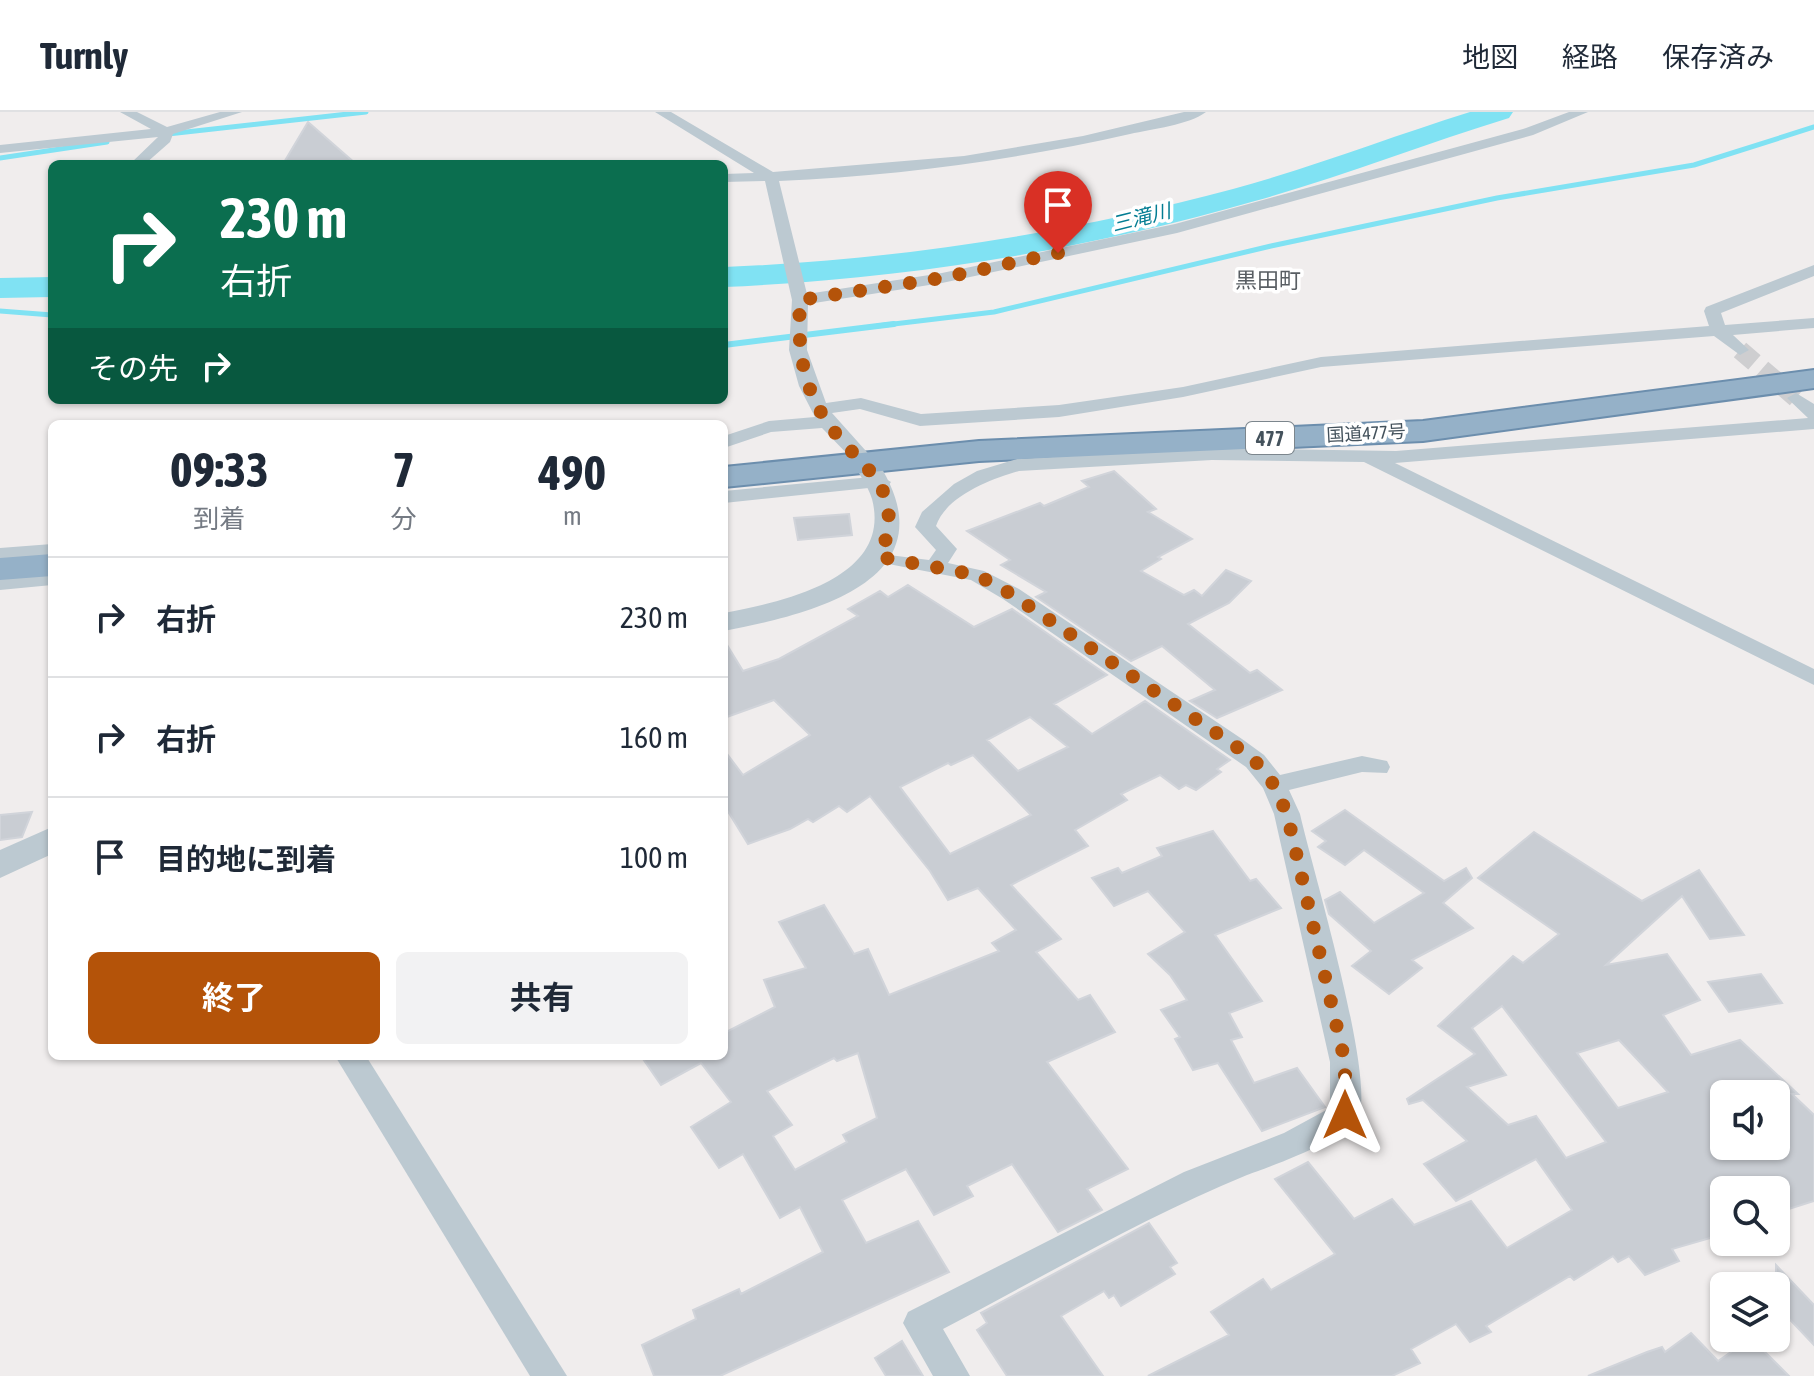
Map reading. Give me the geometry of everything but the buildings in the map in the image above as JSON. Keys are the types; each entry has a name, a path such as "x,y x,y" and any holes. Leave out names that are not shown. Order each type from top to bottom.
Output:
{"highway":[{"name":"国道477号","path":"728,477 872,471 979,451 1423,431 1805,388"},
{"path":"0,569 48,565"}],"street":[{"path":"127,112 166,134"},
{"path":"0,149 166,134 235,112"},
{"path":"662,112 771,177 799,299 798,340 824,416 872,471 891,518 880,557 863,572 834,589 785,608 728,621"},
{"path":"728,178 969,161 1158,124 1199,112"},
{"path":"799,299 942,278 1177,228 1469,148 1581,112"},
{"path":"141,160 166,134"},
{"path":"1740,350 1719,331 1712,311 1814,270"},
{"path":"728,441 769,427 824,416 861,403 920,420 1059,411 1183,392 1321,362 1814,323"},
{"path":"1805,388 1814,414"},
{"path":"936,565 947,549 925,527 929,516 973,481 1017,465 1212,454 1365,456 1492,451 1814,423"},
{"path":"1365,456 1814,678"},
{"path":"728,496 872,471"},
{"path":"0,554 48,550"},
{"path":"880,557 977,575 1011,594 1255,761 1274,785 1294,840 1345,1062 1345,1115 1295,1142 1195,1182 920,1323 953,1376"},
{"path":"0,584 48,579"},
{"path":"1274,785 1362,764 1378,767"},
{"path":"0,865 48,841"},
{"path":"352,1060 550,1376"}],"waterway":[{"path":"168,134 366,112"},
{"name":"三滝川","path":"728,277 798,274 948,258 1098,231 1315,174 1499,112"},
{"path":"877,326 994,312 1271,246 1497,198 1694,165 1814,127"},
{"path":"0,158 107,142"},
{"name":"三滝川","path":"0,288 48,287"},
{"path":"0,311 48,315"},
{"path":"728,345 894,324"}],"tunnel":[{"path":"1740,350 1796,398"}],"district":[{"name":"黒田町","path":"1268,280"}],"route":[{"path":"1058,253 942,278 800,300 798,350 808,386 827,422 881,482 891,518 880,557 977,575 1011,594 1234,745 1255,761 1274,785 1294,840 1345,1062 1345,1115"}]}
